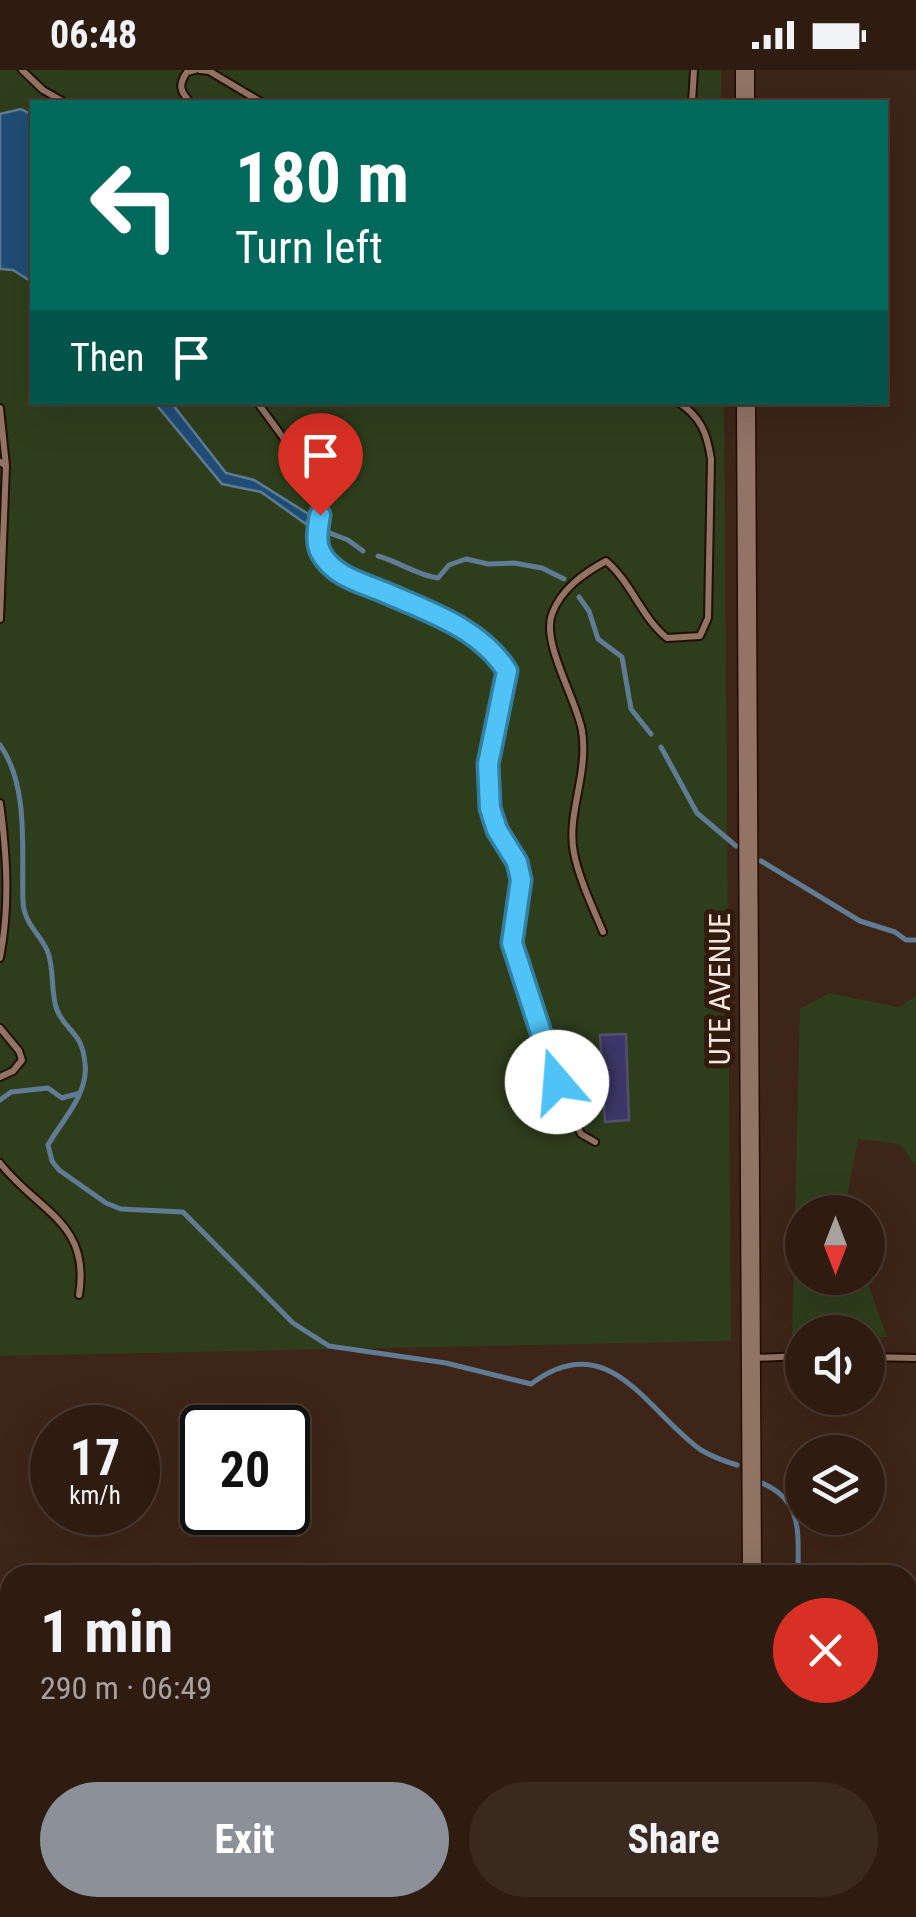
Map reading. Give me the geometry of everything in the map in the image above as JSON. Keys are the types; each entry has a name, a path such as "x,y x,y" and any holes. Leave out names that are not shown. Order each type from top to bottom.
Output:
{"main road":[{"path":"746,70 746,100"},
{"name":"UTE AVENUE","path":"746,405 752,1565"}],"lane":[{"path":"22,70 60,100"},
{"path":"188,100 180,92 180,82 187,72 198,70 209,71 258,100"},
{"path":"692,100 694,70"},
{"path":"259,405 298,458 314,490 320,515 317,535 321,554 343,576 473,635 494,650 507,671 488,764 490,808 497,830 517,862 521,880 512,943 557,1082 581,1134 595,1142"},
{"path":"603,932 573,852 574,816 584,773 582,730 553,643 550,617 562,595 587,572 606,562 620,574 653,627 667,638 700,636 708,618 711,459 708,433 682,405"},
{"path":"0,408 0,619"},
{"path":"0,804 8,859 8,916 0,958"},
{"path":"0,1028 22,1060 0,1077"},
{"path":"0,1162 12,1178 59,1218 77,1244 82,1277 79,1295"},
{"path":"749,1358 785,1357"},
{"path":"885,1357 916,1358"}],"green space":[{"path":"0,70 721,70 721,100 30,100 30,405 724,405 731,1341 0,1356"},
{"path":"829,993 899,1007 916,996 916,1166 900,1144 858,1139 847,1195 796,1195 800,1009"},
{"path":"793,1295 872,1295 879,1315 793,1315"}],"water":[{"path":"21,109 30,114 30,281 13,270 0,269 0,114"},
{"path":"157,405 173,405 226,473 254,480 310,515 306,524 261,492 222,484"}],"building":[{"path":"626,1034 629,1120 605,1122 600,1035"}],"waterway":[{"path":"327,532 363,551"},
{"path":"378,556 438,578 449,565 466,559 542,568 564,579"},
{"path":"579,597 589,611 598,639 622,657 631,709 651,734"},
{"path":"0,745 10,762 20,800 24,909 49,957 57,1010 81,1044 85,1063 79,1096 48,1145 59,1170 121,1209 183,1212 293,1323 329,1346 446,1363 531,1384 558,1368 583,1364 605,1369 644,1397 701,1450 737,1465"},
{"path":"661,747 697,813 736,846"},
{"path":"761,861 860,921 895,932 906,940 916,940"},
{"path":"0,1100 11,1092 48,1088 62,1098 80,1093"},
{"path":"754,1480 770,1487 790,1506 797,1530 798,1565"}],"route":[{"path":"320,515 317,535 321,554 343,576 473,635 494,650 507,671 488,764 490,808 497,830 517,862 521,880 512,943 557,1082"}]}
